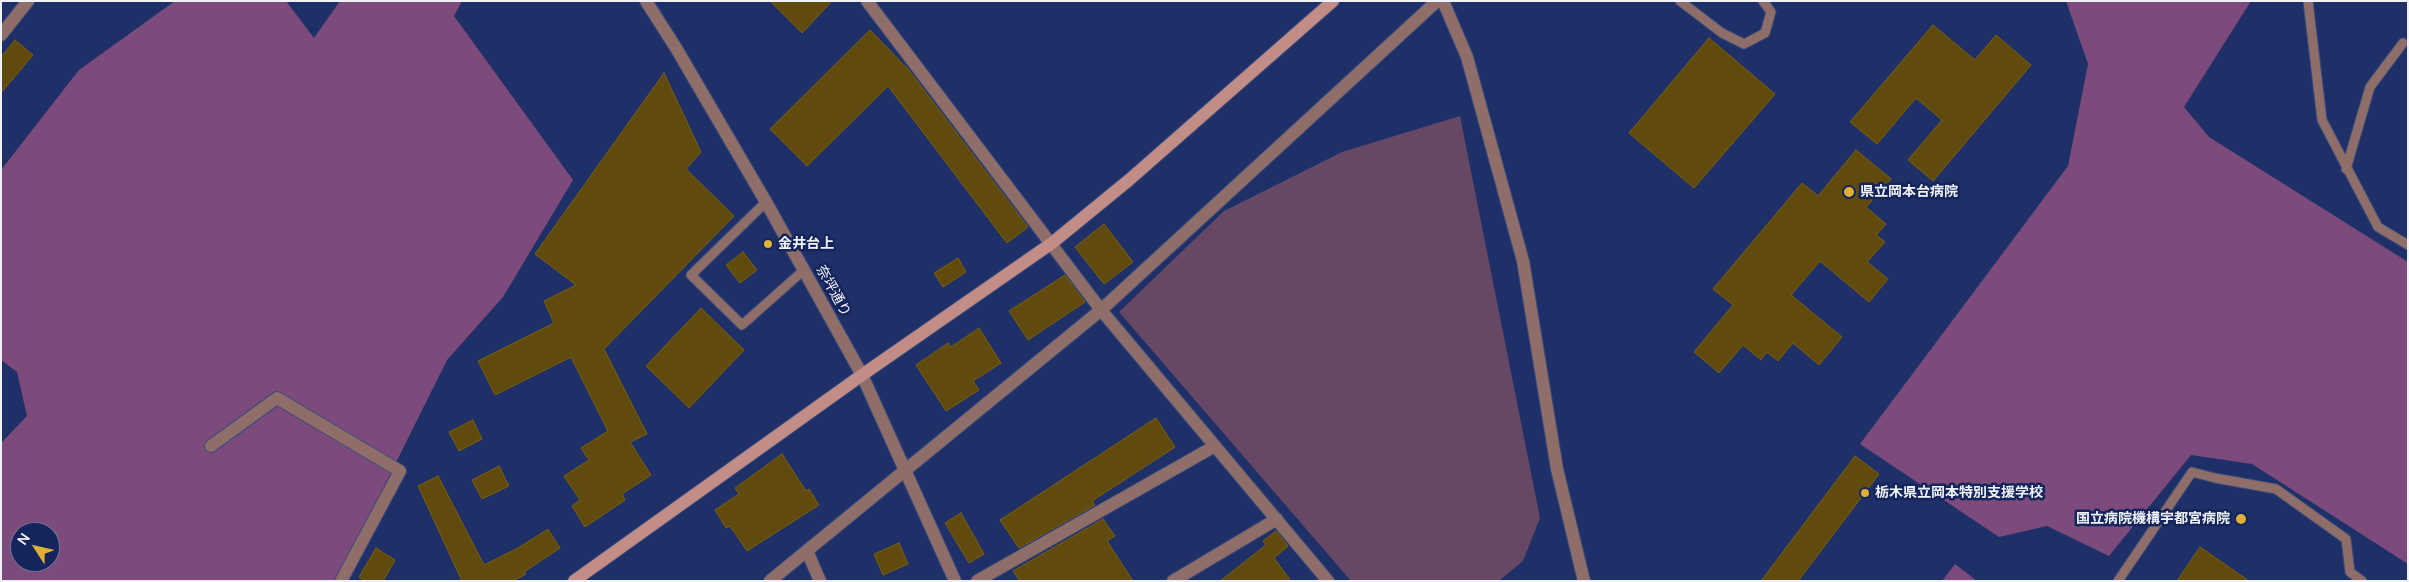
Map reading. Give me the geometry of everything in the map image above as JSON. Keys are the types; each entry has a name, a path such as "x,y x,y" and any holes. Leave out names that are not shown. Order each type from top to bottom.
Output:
{"main road":[{"path":"574,581 587,577 862,375 1052,243 1129,180 1333,1"}],"street":[{"path":"1,35 28,1"},
{"name":"奈坪通り","path":"646,1 676,48 766,202 862,375 955,581"},
{"path":"867,1 1101,310 1328,581"},
{"path":"770,581 1101,310 1437,1"},
{"path":"1443,1 1467,58 1523,261 1558,469 1584,581"},
{"path":"211,446 276,398 400,471 341,581"},
{"path":"977,581 1215,446"},
{"path":"1173,581 1277,519"},
{"path":"807,551 820,581"}],"lane":[{"path":"1680,1 1722,33 1744,44 1766,33 1771,12 1763,1"},
{"path":"2308,1 2322,120 2378,227 2408,245"},
{"path":"2346,168 2370,87 2403,43"},
{"path":"766,202 691,275 742,325 804,270"},
{"path":"2118,581 2192,472 2276,489 2346,539 2350,572 2362,581"}],"shaded area":[{"path":"175,1 286,1 314,38 340,1 462,1 454,16 573,180 503,297 447,360 337,581 1,581 1,443 27,416 17,372 1,360 1,170 79,70"},
{"path":"2066,1 2251,1 2184,107 2209,137 2408,262 2408,564 2252,464 2191,455 2109,556 2047,526 1999,537 1860,444 2068,166 2088,64"},
{"path":"1460,116 1540,518 1523,561 1499,581 1351,581 1119,312 1224,211 1342,152"},
{"path":"1955,564 1977,581 1942,581"}],"building":[{"path":"770,1 832,1 802,33"},
{"path":"1933,25 1975,60 1996,35 2031,65 1933,181 1908,160 1942,120 1916,98 1877,144 1850,122"},
{"path":"870,30 908,69 1028,227 1007,243 888,86 807,166 770,129"},
{"path":"1709,38 1775,94 1694,188 1629,133"},
{"path":"15,40 33,55 1,93 1,57"},
{"path":"664,73 701,152 686,169 734,216 604,349 647,434 630,442 651,475 622,494 625,500 585,527 572,506 580,500 564,476 589,460 581,448 608,431 571,357 495,395 478,361 554,323 544,301 576,285 535,254"},
{"path":"1856,150 1891,179 1866,207 1886,224 1876,235 1885,242 1867,262 1888,279 1869,302 1820,261 1791,295 1842,337 1819,365 1793,343 1778,361 1767,352 1761,360 1743,345 1719,373 1694,352 1733,305 1713,289 1802,183 1818,196"},
{"path":"1104,224 1133,262 1104,284 1075,247"},
{"path":"743,252 757,270 740,283 726,265"},
{"path":"958,258 966,272 943,287 934,273"},
{"path":"1065,275 1085,302 1028,340 1009,311"},
{"path":"701,308 744,350 689,408 646,366"},
{"path":"979,328 1001,363 973,381 979,390 946,411 916,365 948,343 951,347"},
{"path":"1156,418 1175,447 1092,501 1095,505 1019,548 1000,520"},
{"path":"473,420 482,439 459,451 449,432"},
{"path":"782,454 806,491 809,489 819,505 747,551 730,526 726,528 715,510 739,494 735,488"},
{"path":"1855,456 1879,474 1798,581 1761,581"},
{"path":"499,466 509,486 482,499 472,480"},
{"path":"438,476 484,565 518,548 548,529 560,548 524,572 526,574 513,581 462,581 418,486"},
{"path":"961,513 984,554 969,563 945,523"},
{"path":"1103,519 1115,536 1107,541 1133,581 1020,581 1013,571"},
{"path":"1276,531 1288,546 1274,558 1291,581 1220,581 1266,545 1263,541"},
{"path":"899,543 908,564 883,575 874,554"},
{"path":"2200,547 2249,581 2177,581"},
{"path":"376,548 395,560 383,581 366,581 359,577"}],"place":[{"name":"県立岡本台病院","path":"1849,192"},
{"name":"金井台上","path":"768,244"},
{"name":"栃木県立岡本特別支援学校","path":"1865,493"},
{"name":"国立病院機構宇都宮病院","path":"2241,519"}]}
